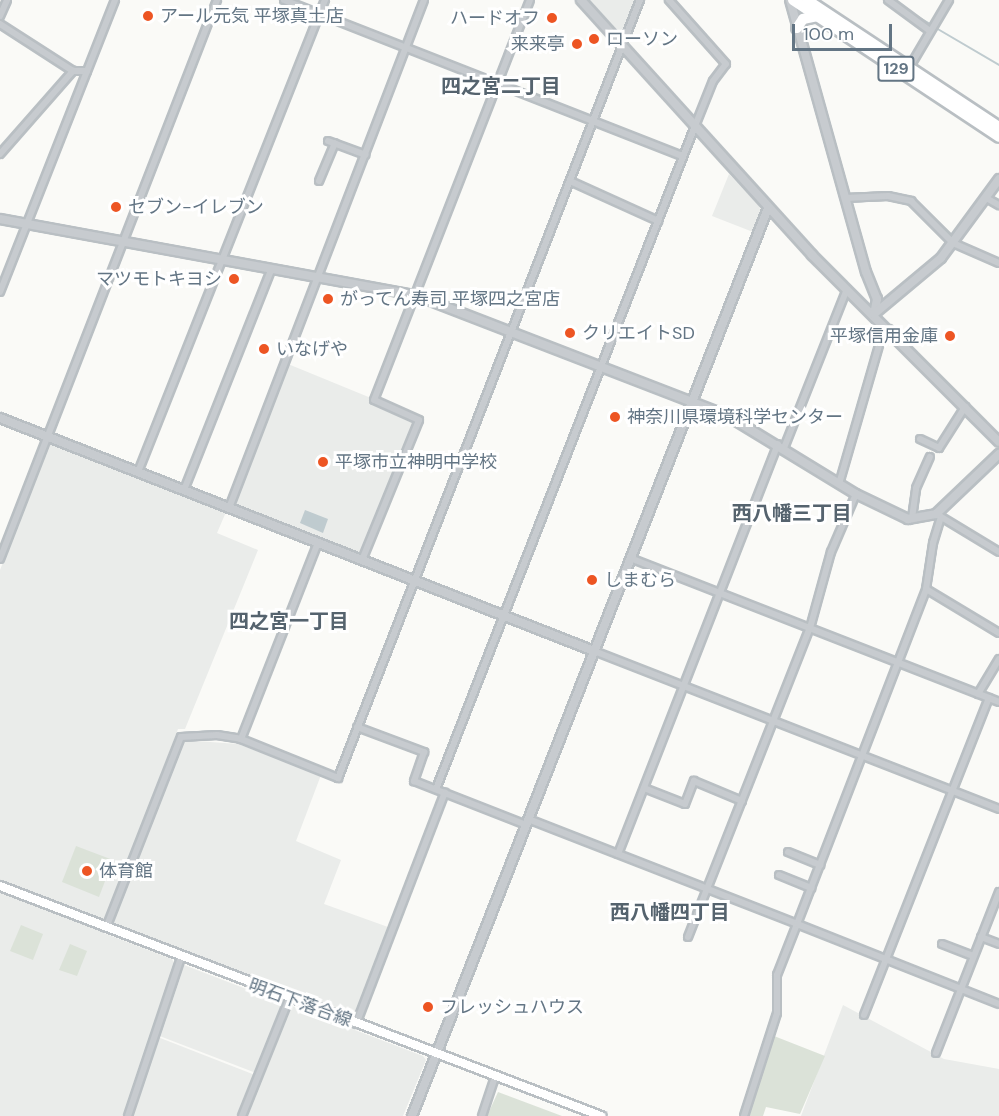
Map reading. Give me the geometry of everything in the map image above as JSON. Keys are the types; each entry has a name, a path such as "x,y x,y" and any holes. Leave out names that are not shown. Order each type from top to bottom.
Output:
{"highway":[{"name":"129","path":"791,0 999,136"},
{"name":"129","path":"807,0 999,127"},
{"path":"797,28 803,19 818,16"}],"main road":[{"name":"明石下落合線","path":"0,886 181,958 601,1116"}],"street":[{"path":"0,16 7,0"},
{"path":"0,292 115,0"},
{"path":"0,559 217,0"},
{"path":"284,0 683,156"},
{"path":"138,472 325,0"},
{"path":"229,508 317,277 408,49 417,14 424,0"},
{"path":"362,560 419,420 374,400 530,0"},
{"path":"581,0 768,208 998,440"},
{"path":"106,928 181,737 217,735 241,739 338,778 624,47 640,0"},
{"path":"436,789 713,81 726,64 669,0"},
{"path":"791,0 845,198 877,299 874,314"},
{"path":"888,0 930,31"},
{"path":"909,68 950,0"},
{"path":"0,24 73,70 87,71"},
{"path":"0,154 73,70"},
{"path":"319,182 332,142 366,155"},
{"path":"874,314 923,274 953,243 988,199 999,179"},
{"path":"570,181 658,221"},
{"path":"845,198 888,196 911,201 953,243 999,263"},
{"path":"988,199 999,205"},
{"path":"412,1116 768,208"},
{"path":"0,219 271,270 415,294 601,365 752,428 856,494 912,518 939,515 999,552"},
{"path":"184,490 271,270"},
{"path":"618,854 720,593 847,289"},
{"path":"839,484 880,342 889,329"},
{"path":"920,439 939,448 965,407"},
{"path":"0,418 999,808"},
{"path":"744,1116 777,1012 777,975 900,663 926,589 939,515 999,454"},
{"path":"912,518 916,488 930,457"},
{"path":"688,937 810,628 831,552 856,494"},
{"path":"241,739 318,543"},
{"path":"630,558 999,702"},
{"path":"926,589 999,633"},
{"path":"978,693 999,659"},
{"path":"864,1015 989,698"},
{"path":"357,727 424,752 414,780 618,854 999,1004"},
{"path":"644,788 686,804 694,781 742,801"},
{"path":"356,1024 445,792"},
{"path":"788,852 821,865"},
{"path":"778,875 812,888"},
{"path":"936,1053 999,892"},
{"path":"981,937 999,944"},
{"path":"942,944 973,956"},
{"path":"128,1116 181,958"},
{"path":"242,1116 289,999"},
{"path":"482,1116 495,1077"}],"shaded area":[{"path":"590,0 635,0 623,37"},
{"path":"729,174 759,206 761,212 753,232 712,216"},
{"name":"平塚市立神明中学校","path":"288,364 371,398 370,401 414,421 360,555 232,503"},
{"path":"50,443 226,512 217,533 258,550 185,729 178,729 101,932 172,959 175,965 150,1034 255,1075 239,1116 0,1116 0,570"},
{"path":"305,510 328,519 323,533 300,523"},
{"path":"183,740 238,744 321,775 296,841 341,860 324,904 388,927 356,1015 112,923"},
{"name":"体育館","path":"76,846 113,860 99,897 62,882"},
{"path":"21,925 43,934 33,960 10,951"},
{"path":"70,944 87,951 77,976 59,970"},
{"path":"184,965 283,1003 256,1073 157,1035"},
{"path":"843,1005 944,1059 999,1069 999,1116 801,1116"},
{"path":"292,1006 423,1056 426,1060 403,1116 245,1116"},
{"path":"774,1036 825,1056 800,1114 766,1107 763,1116 749,1116"},
{"path":"498,1092 562,1116 487,1116"}],"waterway":[{"path":"906,10 930,24"},
{"path":"936,28 999,65"}],"place":[{"name":"アール元気 平塚真土店","path":"148,16"},
{"name":"ハードオフ","path":"552,18"},
{"name":"ローソン","path":"594,39"},
{"name":"来来亭","path":"577,44"},
{"name":"セブン-イレブン","path":"116,207"},
{"name":"マツモトキヨシ","path":"234,279"},
{"name":"がってん寿司 平塚四之宮店","path":"328,299"},
{"name":"クリエイトSD","path":"570,333"},
{"name":"平塚信用金庫","path":"950,336"},
{"name":"いなげや","path":"264,349"},
{"name":"神奈川県環境科学センター","path":"615,417"},
{"name":"平塚市立神明中学校","path":"323,462"},
{"name":"しまむら","path":"592,580"},
{"name":"体育館","path":"87,871"},
{"name":"フレッシュハウス","path":"428,1007"}],"district":[{"name":"四之宮二丁目","path":"501,86"},
{"name":"西八幡三丁目","path":"792,513"},
{"name":"四之宮一丁目","path":"289,621"},
{"name":"西八幡四丁目","path":"670,912"}]}
